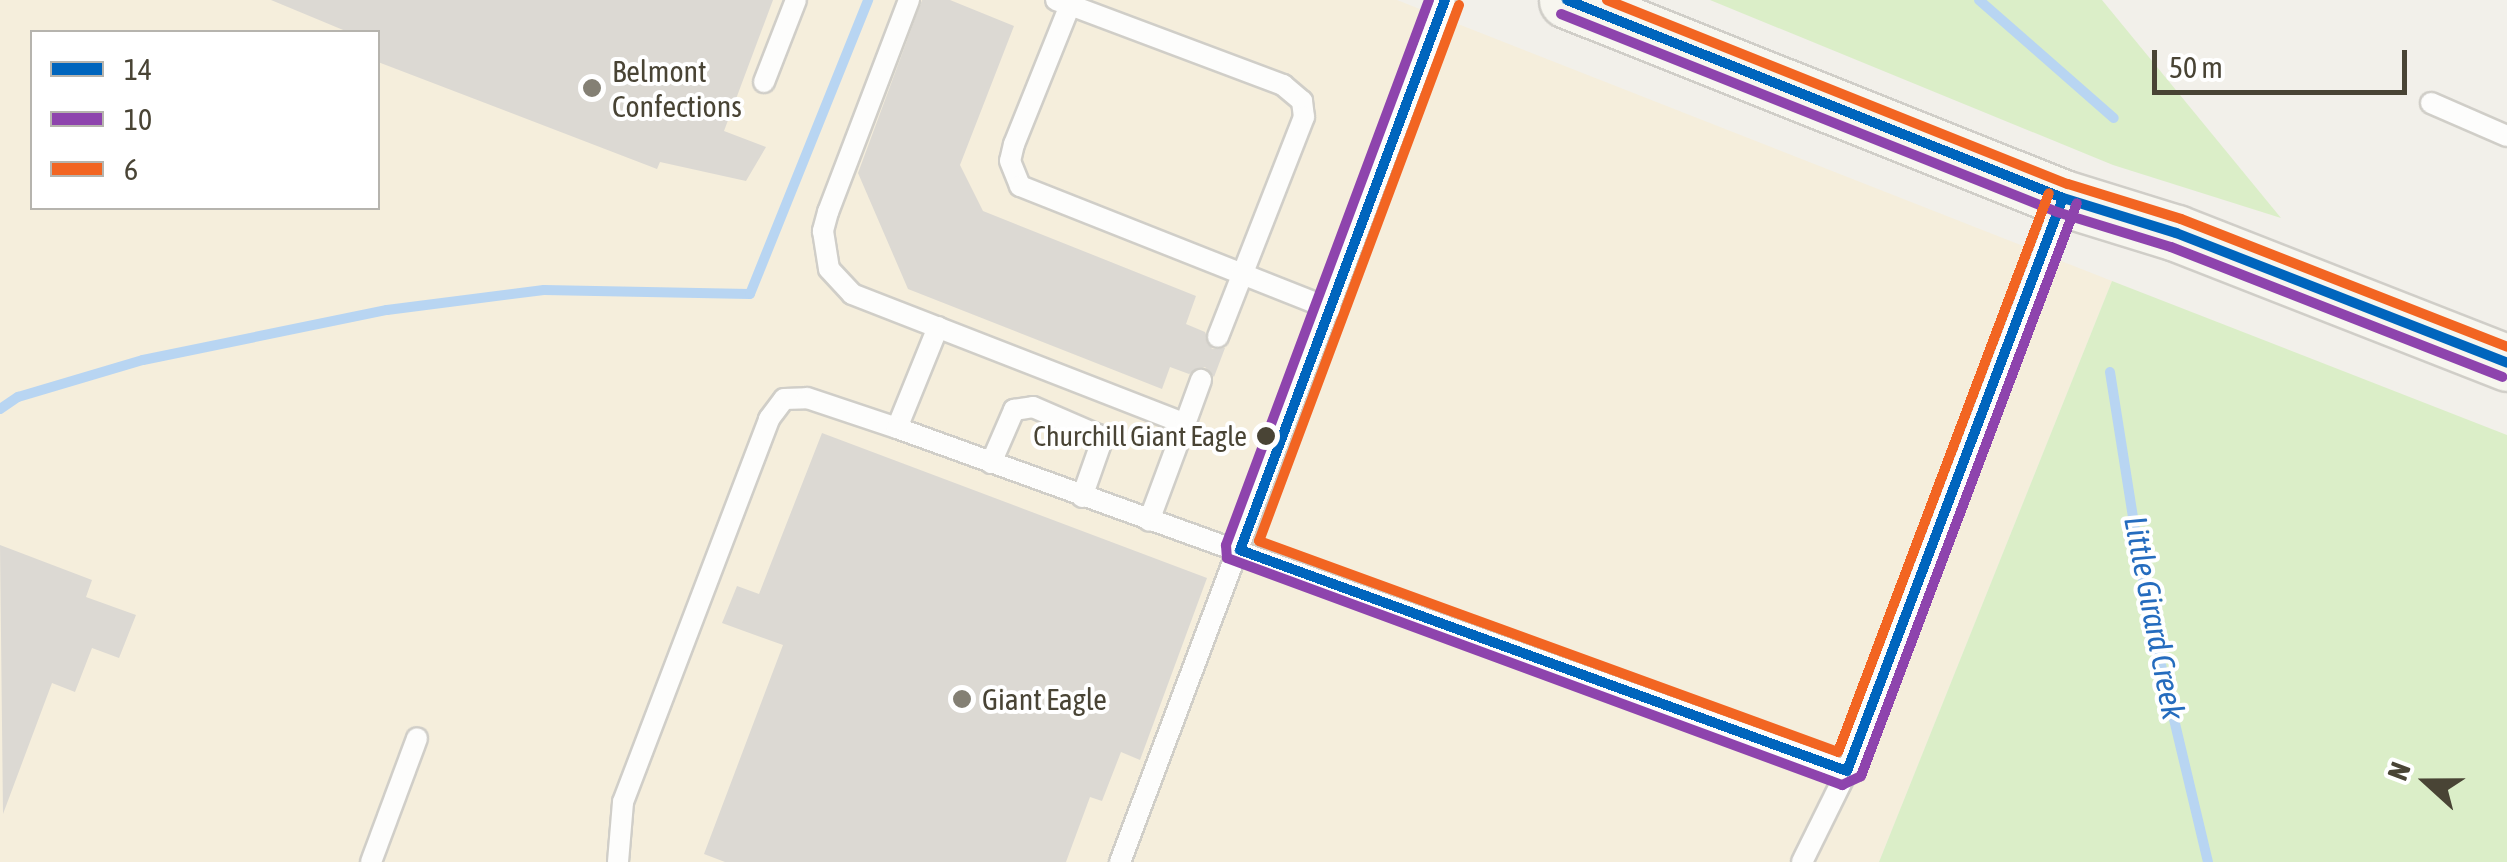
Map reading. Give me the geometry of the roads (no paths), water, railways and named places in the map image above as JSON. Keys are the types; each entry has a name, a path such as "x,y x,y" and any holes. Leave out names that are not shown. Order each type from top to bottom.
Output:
{"main road":[{"path":"1567,0 2064,198 2176,233 2506,361"}],"lane":[{"path":"764,82 796,0"},
{"path":"909,0 828,212 824,250 841,287 1185,424"},
{"path":"1120,862 1445,0"},
{"path":"1218,337 1242,275 1304,116 1302,100 1283,84 1063,3 1014,144 1012,174 1032,194 1242,275 1330,310"},
{"path":"2431,102 2507,136"},
{"path":"1802,862 1847,770 2064,198"},
{"path":"898,428 938,327"},
{"path":"1149,521 1202,380"},
{"path":"618,862 623,802 769,420 784,399 806,398 898,428 1847,770"},
{"path":"991,463 1014,410 1033,407 1098,435 1100,446 1082,497"},
{"path":"372,862 417,738"}],"waterway":[{"path":"0,409 18,397 143,360 387,310 544,290 750,294 868,0"},
{"name":"Little Girard Creek","path":"1979,0 2114,118"},
{"name":"Little Girard Creek","path":"2110,372 2147,606 2208,862"}],"place":[{"name":"Belmont Confections","path":"592,88"},
{"name":"Churchill Giant Eagle","path":"1266,436"},
{"name":"Giant Eagle","path":"962,699"}]}
